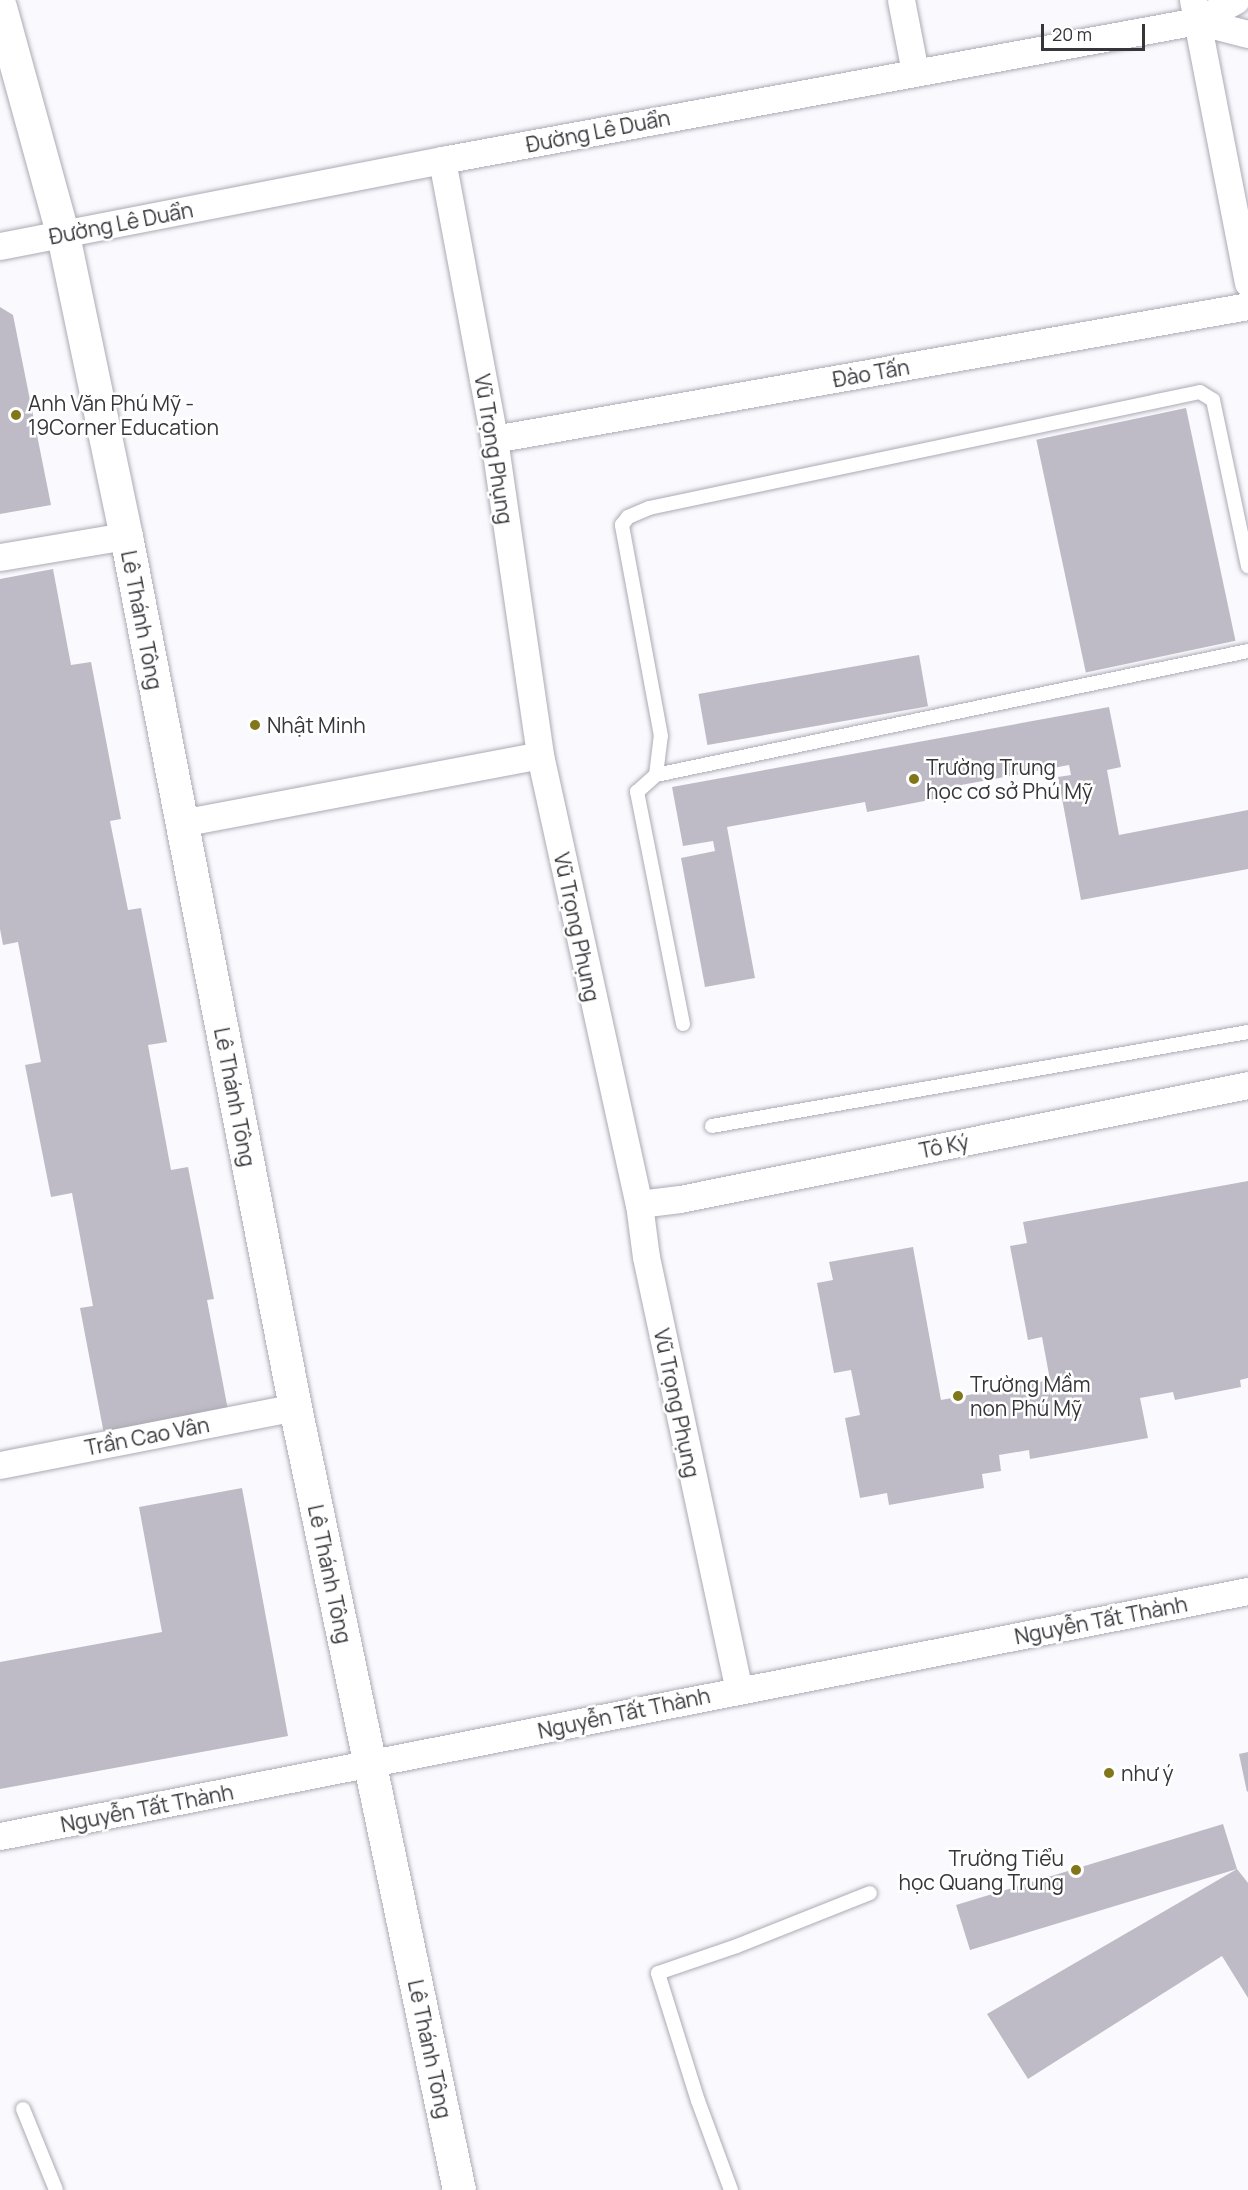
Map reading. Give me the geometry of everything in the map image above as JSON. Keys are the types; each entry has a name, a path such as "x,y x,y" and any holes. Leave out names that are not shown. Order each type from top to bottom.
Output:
{"street":[{"path":"901,0 915,72"},
{"name":"Đường Lê Duẩn","path":"0,246 442,160 915,72 1236,0"},
{"name":"Lê Thánh Tông","path":"0,7 63,235 126,536 295,1407 459,2190"},
{"path":"1195,10 1248,283"},
{"name":"Đường Lê Duẩn","path":"1195,10 1248,34"},
{"name":"Vũ Trọng Phụng","path":"442,160 494,439 540,755 639,1204 646,1257 739,1690"},
{"name":"Đào Tấn","path":"494,439 1248,306"},
{"path":"0,557 126,536"},
{"path":"181,823 540,755"},
{"name":"Tô Ký","path":"639,1204 692,1197 1248,1085"},
{"name":"Trần Cao Vân","path":"0,1465 295,1407"},
{"name":"Nguyễn Tất Thành","path":"0,1836 1248,1591"}],"lane":[{"path":"656,775 661,736 622,525 628,517 649,508 1200,392 1213,400 1248,566"},
{"path":"683,1024 637,792 656,775 1248,651"},
{"path":"712,1126 1248,1032"},
{"path":"731,2190 698,2101 658,1973 737,1946 870,1893"},
{"path":"23,2109 56,2190"}],"building":[{"path":"0,307 13,315 51,505 0,514"},
{"path":"1186,408 1235,641 1086,673 1036,440"},
{"path":"53,569 71,665 91,662 121,819 110,821 128,910 141,908 167,1042 148,1045 171,1170 188,1167 214,1299 207,1300 228,1410 104,1434 80,1308 93,1306 72,1193 51,1197 25,1065 41,1062 18,942 3,945 0,929 0,579"},
{"path":"919,655 928,706 707,745 698,694"},
{"path":"1109,707 1121,767 1107,770 1119,835 1248,810 1248,869 1081,900 1058,777 1071,775 1069,765 934,790 935,799 867,812 865,802 727,827 755,978 705,987 681,858 715,851 713,841 683,846 672,787"},
{"path":"1248,1181 1248,1378 1240,1380 1241,1387 1175,1400 1173,1392 1140,1398 1148,1438 1030,1459 1029,1450 999,1455 1001,1471 982,1474 984,1488 889,1505 887,1493 860,1498 845,1418 860,1415 851,1370 834,1373 817,1283 833,1280 829,1262 913,1247 941,1400 1050,1380 1042,1337 1028,1340 1010,1246 1027,1243 1023,1222"},
{"path":"242,1488 288,1736 0,1789 0,1662 162,1632 139,1507"},
{"path":"1248,1752 1248,1791 1247,1792 1239,1754"},
{"path":"1223,1824 1237,1869 970,1950 956,1905"},
{"path":"1237,1869 1248,1883 1248,1998 1222,1956 1028,2079 987,2014"}],"place":[{"name":"Anh Văn Phú Mỹ - 19Corner Education","path":"16,415"},
{"name":"Nhật Minh","path":"255,725"},
{"name":"Trường Trung học cơ sở Phú Mỹ","path":"914,779"},
{"name":"Trường Mầm non Phú Mỹ","path":"958,1396"},
{"name":"như ý","path":"1109,1773"},
{"name":"Trường Tiểu học Quang Trung","path":"1076,1870"}]}
